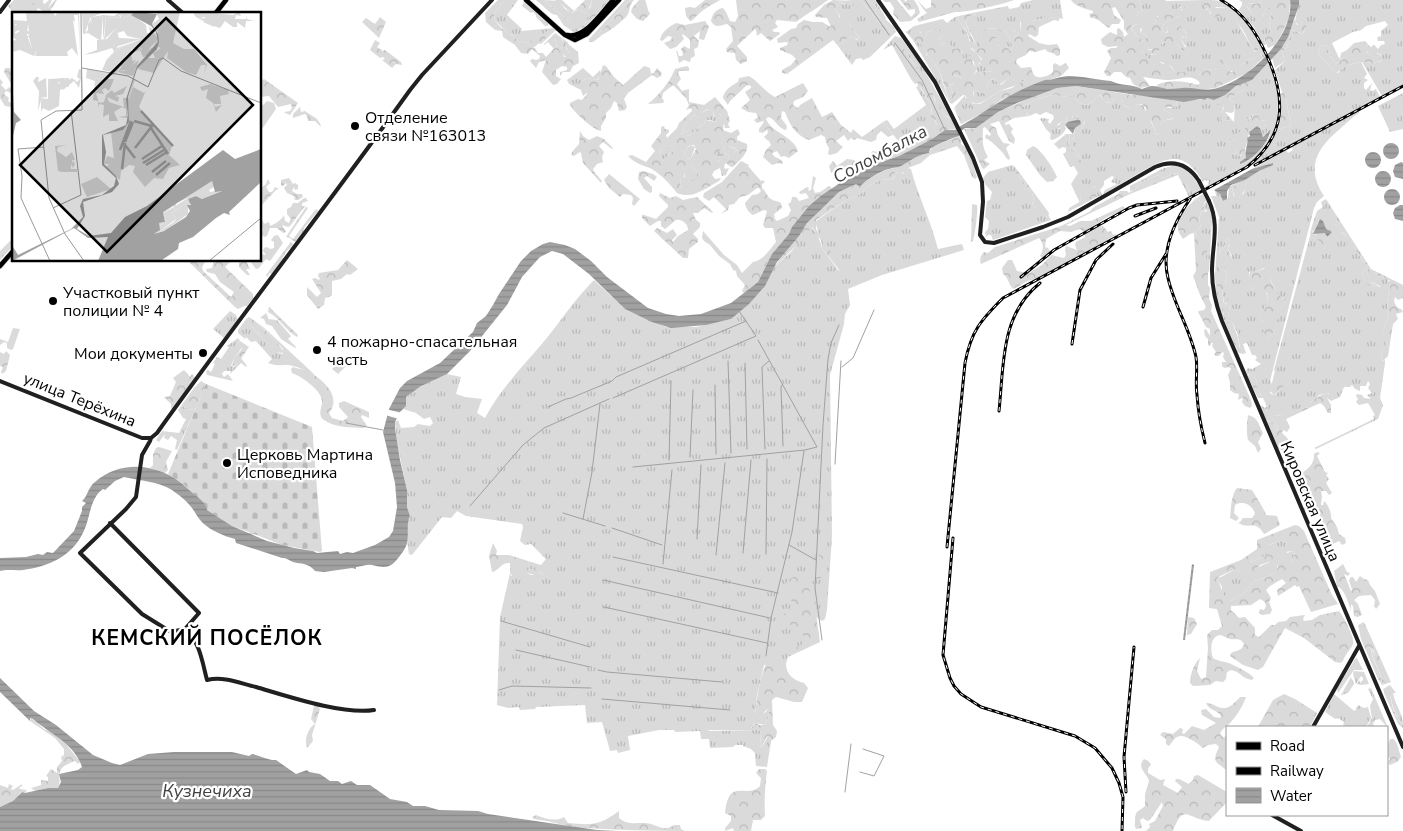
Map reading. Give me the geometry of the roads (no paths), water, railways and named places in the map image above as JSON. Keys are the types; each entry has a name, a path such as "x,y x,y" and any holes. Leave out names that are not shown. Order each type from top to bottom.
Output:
{"main road":[{"path":"0,12 9,0"},
{"path":"168,0 182,12"},
{"path":"217,12 226,0"},
{"path":"110,523 199,613 185,629 171,632 142,614 80,553 110,523 126,509 136,497 141,459 151,438 176,408 334,196 416,82 492,0"},
{"path":"526,0 565,35 575,40 586,36 619,0"},
{"path":"565,35 572,36 583,32 613,0"},
{"name":"Кировская улица","path":"878,0 922,62 954,117 980,173 984,202 980,235 987,243 994,244 1068,217 1155,167 1174,162 1190,169 1209,201 1215,220 1212,262 1213,288 1222,321 1403,747"},
{"path":"0,266 12,252"},
{"name":"улица Терёхина","path":"0,381 142,438 151,438"},
{"path":"185,629 194,636 207,680 224,678 311,702 343,708 374,710"},
{"path":"1314,726 1359,646"},
{"path":"1274,816 1301,831"}],"water":[{"name":"Соломбалка","path":"1290,0 1299,0 1299,5 1288,37 1281,49 1252,80 1236,86 1225,95 1214,100 1207,98 1205,100 1184,102 1076,86 1057,88 998,112 976,128 965,128 959,133 959,136 930,149 929,153 918,156 900,167 882,171 860,187 856,184 839,192 807,223 799,236 777,262 765,286 749,304 731,319 706,325 671,328 652,322 625,309 589,274 563,254 552,251 540,257 522,277 507,305 470,351 447,374 421,386 406,397 406,406 400,412 395,422 395,429 407,490 407,507 410,516 408,540 403,552 390,566 368,565 356,567 356,569 315,571 308,565 293,562 236,543 235,539 218,533 204,524 188,503 172,490 155,483 124,477 115,481 105,490 103,489 97,495 79,540 64,555 56,561 35,568 0,571 0,558 43,555 47,552 53,553 74,531 82,507 86,503 82,501 93,484 106,474 117,469 129,467 154,469 166,474 177,480 199,498 207,510 232,526 267,541 317,553 338,551 340,554 353,553 375,545 389,537 393,531 397,507 395,483 383,432 389,409 400,388 407,381 440,363 473,332 477,323 486,316 521,261 531,251 550,242 565,245 575,249 591,261 607,277 648,308 679,316 701,314 731,303 758,282 772,254 809,206 843,181 852,178 873,165 899,156 945,130 955,130 1006,98 1045,80 1066,76 1080,77 1111,81 1142,89 1152,86 1167,89 1213,89 1226,85 1254,68 1277,43 1285,29 1290,14"},
{"path":"1080,120 1081,124 1075,128 1073,134 1065,125"},
{"path":"1257,126 1260,128 1263,137 1270,130 1267,140 1255,155 1240,164 1246,158 1249,132"},
{"path":"1388,143 1394,143 1399,148 1397,157 1388,159 1383,154 1383,148"},
{"path":"1370,152 1376,152 1381,157 1379,166 1370,168 1365,163 1365,157"},
{"path":"1273,163 1273,165 1245,180 1231,185 1227,191 1227,199 1223,201 1220,194 1214,190 1252,169"},
{"path":"1403,163 1403,179 1395,177 1393,171 1395,165"},
{"path":"1380,171 1386,171 1391,176 1389,185 1380,187 1375,182 1375,176"},
{"path":"1389,189 1395,189 1400,194 1398,203 1389,205 1384,200 1384,194"},
{"path":"1403,205 1403,221 1395,219 1393,213 1395,208"},
{"path":"1320,219 1323,221 1326,229 1332,232 1327,237 1325,233 1313,234"},
{"path":"1192,564 1194,565 1185,640 1183,640"},
{"name":"Кузнечиха","path":"0,678 34,711 56,725 93,755 120,765 148,754 232,752 249,756 252,754 276,760 296,774 307,770 320,774 330,781 338,781 342,784 351,781 357,785 370,785 390,799 407,802 413,806 425,806 439,810 478,811 597,830 617,831 0,831 0,807 13,801 22,792 58,788 61,782 59,774 78,770 82,767 73,751 67,745 33,719 30,718 30,721 0,692"}],"waterway":[{"path":"865,0 889,35"},
{"path":"895,43 922,80 945,130"},
{"path":"842,367 853,358 874,310"},
{"path":"613,398 756,336 739,311"},
{"path":"548,407 612,381 616,377 746,321"},
{"path":"822,640 815,588 823,425 828,359 831,343 839,325"},
{"path":"633,467 805,450 817,447 758,340"},
{"path":"728,361 731,453"},
{"path":"765,449 762,367 769,361"},
{"path":"835,464 841,361"},
{"path":"745,363 747,449"},
{"path":"669,460 671,381"},
{"path":"715,385 716,454"},
{"path":"782,385 783,446"},
{"path":"690,457 693,390"},
{"path":"470,506 523,445 544,428 609,399"},
{"path":"583,519 592,472 600,404"},
{"path":"346,423 383,430"},
{"path":"766,656 771,618 792,532 804,451"},
{"path":"766,554 767,459"},
{"path":"743,553 751,460"},
{"path":"716,555 725,463"},
{"path":"697,539 701,465"},
{"path":"663,564 672,470"},
{"path":"563,513 605,526"},
{"path":"612,528 662,545"},
{"path":"789,545 816,560"},
{"path":"613,557 778,593"},
{"path":"603,580 770,618"},
{"path":"604,607 767,643"},
{"path":"501,621 590,647"},
{"path":"516,650 590,667"},
{"path":"598,670 722,682"},
{"path":"499,690 512,686 591,688"},
{"path":"602,699 730,710"},
{"path":"845,792 851,744"},
{"path":"860,772 874,776 884,756 863,749"}],"railway":[{"path":"947,547 965,363 970,342 983,320 1003,298 1247,167 1270,142 1276,129 1280,101 1273,72 1254,31 1243,17 1221,0"},
{"path":"1255,165 1403,86"},
{"path":"1190,199 1179,217 1171,237 1166,257 1166,268 1174,298 1196,357 1197,401 1205,443"},
{"path":"1021,277 1054,250 1129,208 1137,205 1177,201"},
{"path":"1135,216 1156,208"},
{"path":"1072,344 1080,290 1096,260 1113,244"},
{"path":"1143,307 1151,278 1166,254"},
{"path":"999,411 1006,342 1011,325 1017,310 1040,283"},
{"path":"953,538 943,655 954,686 961,694 981,707 1075,736 1095,748 1112,768 1119,783 1123,797 1122,831"},
{"path":"1126,792 1124,757 1134,647"}],"place":[{"name":"Отделение связи №163013","path":"355,126"},
{"name":"Участковый пункт полиции № 4","path":"53,301"},
{"name":"4 пожарно-спасательная часть","path":"317,350"},
{"name":"Мои документы","path":"203,353"},
{"name":"Церковь Мартина Исповедника","path":"227,463"}],"district":[{"name":"КЕМСКИЙ ПОСЁЛОК","path":"207,638"}]}
